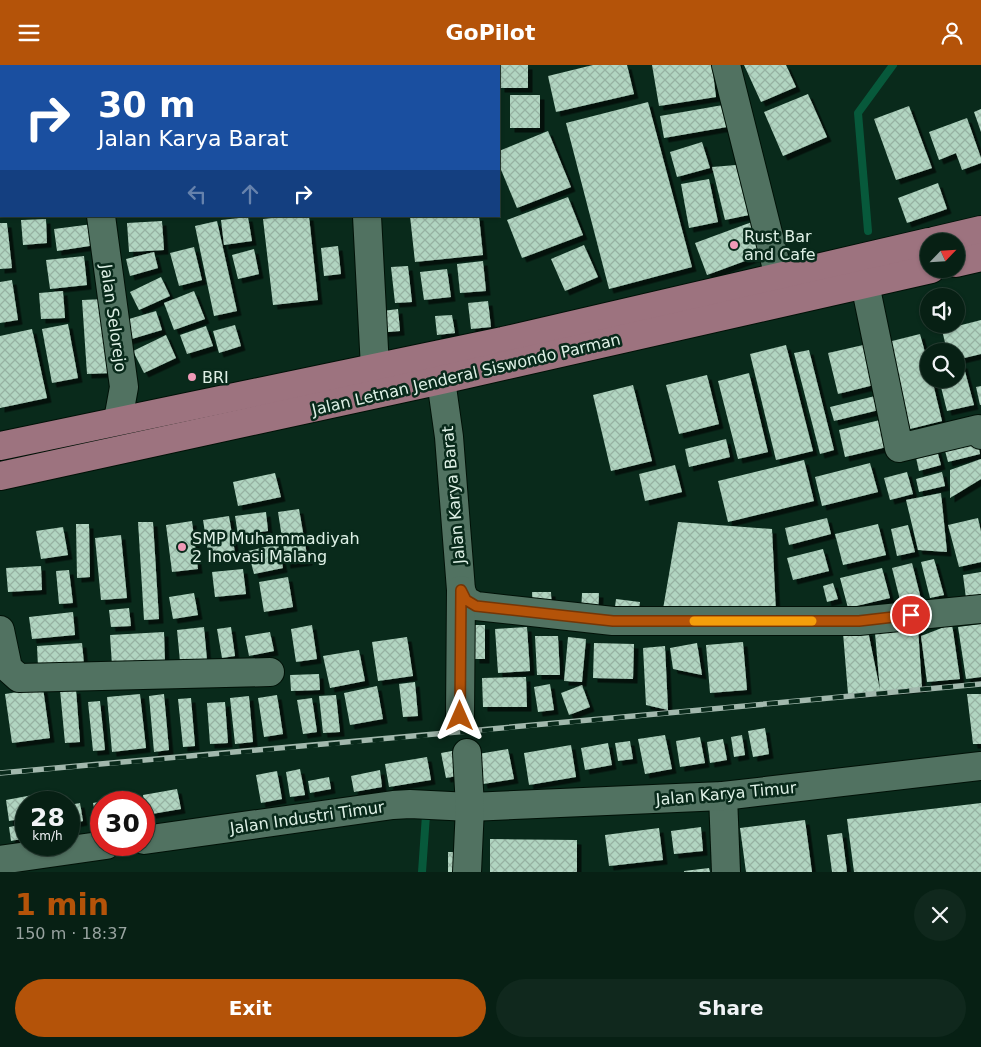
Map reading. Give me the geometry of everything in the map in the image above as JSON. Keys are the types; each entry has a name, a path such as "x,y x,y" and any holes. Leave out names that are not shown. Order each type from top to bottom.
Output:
{"main road":[{"path":"965,234 981,230"},
{"name":"Jalan Letnan Jenderal Siswondo Parman","path":"0,446 503,341 920,245"},
{"path":"965,261 981,257"},
{"name":"Jalan Letnan Jenderal Siswondo Parman","path":"0,476 441,380 920,272"}],"street":[{"path":"726,65 779,277"},
{"name":"Jalan Selorejo","path":"101,217 124,387 118,420"},
{"path":"367,217 375,368"},
{"path":"865,284 899,448 978,429 981,435"},
{"name":"Jalan Karya Barat","path":"441,380 449,437 461,590 460,716"},
{"path":"461,590 466,600 476,606 613,621 859,621 981,609"},
{"path":"0,630 8,668 19,678 270,672"},
{"path":"467,753 470,807 467,872"},
{"name":"Jalan Karya Timur","path":"470,807 723,796 981,766"},
{"path":"723,796 726,872"},
{"name":"Jalan Industri Timur","path":"155,838 393,805 470,807"},
{"path":"0,860 90,847"}],"building":[{"path":"500,65 528,65 528,88 500,88"},
{"path":"593,65 627,65 634,94 556,112 548,76"},
{"path":"652,65 712,65 716,97 659,106"},
{"path":"744,65 786,65 796,87 761,102"},
{"path":"808,94 827,137 783,156 764,112"},
{"path":"510,95 540,95 540,128 510,128"},
{"path":"648,102 692,267 609,289 566,123"},
{"path":"723,105 727,127 664,138 660,116"},
{"path":"909,106 932,168 896,180 874,119"},
{"path":"981,109 981,132 974,112"},
{"path":"967,118 981,163 962,170 956,153 939,160 929,132"},
{"path":"548,131 571,187 517,208 500,167 500,151"},
{"path":"702,142 710,168 677,177 670,152"},
{"path":"736,165 749,215 725,220 712,167"},
{"path":"709,179 718,222 689,228 681,184"},
{"path":"938,183 947,209 907,223 898,198"},
{"path":"568,197 583,235 522,258 507,220"},
{"path":"248,217 252,241 224,245 221,220"},
{"path":"309,217 318,300 273,305 263,219"},
{"path":"410,217 479,217 483,255 415,262"},
{"path":"46,219 47,243 23,245 21,220"},
{"path":"760,219 772,251 707,275 695,243"},
{"path":"162,221 164,250 129,252 127,223"},
{"path":"217,221 237,311 214,316 195,226"},
{"path":"0,223 7,223 12,268 0,269"},
{"path":"93,224 96,245 57,251 54,229"},
{"path":"584,245 598,277 565,291 551,259"},
{"path":"338,246 341,274 324,276 321,248"},
{"path":"194,247 202,280 179,286 170,253"},
{"path":"254,249 259,274 238,279 232,255"},
{"path":"154,252 158,268 130,276 126,259"},
{"path":"84,256 87,285 50,289 46,260"},
{"path":"483,261 486,291 460,293 457,264"},
{"path":"408,266 412,302 395,303 391,267"},
{"path":"447,269 451,297 424,300 420,272"},
{"path":"161,277 170,296 139,310 130,292"},
{"path":"12,280 18,320 0,323 0,282"},
{"path":"63,291 65,318 41,319 39,293"},
{"path":"194,291 205,319 174,330 164,303"},
{"path":"105,299 111,373 87,374 82,300"},
{"path":"488,301 491,327 471,329 468,303"},
{"path":"398,309 400,331 377,333 375,312"},
{"path":"156,311 162,330 125,341 119,322"},
{"path":"452,315 455,333 437,335 435,316"},
{"path":"981,320 981,354 965,358 965,343 945,343 943,333 965,333 965,324"},
{"path":"68,324 78,378 52,383 42,329"},
{"path":"235,325 241,346 219,353 213,331"},
{"path":"206,326 213,346 187,354 180,335"},
{"path":"32,329 47,398 0,408 0,336"},
{"path":"920,334 922,343 920,343 920,388 934,388 942,421 910,429 888,342"},
{"path":"166,335 176,358 144,373 133,351"},
{"path":"872,343 882,383 838,394 828,353"},
{"path":"786,345 813,451 776,460 750,354"},
{"path":"809,350 834,450 820,454 794,353"},
{"path":"965,371 974,405 947,411 941,388 965,388"},
{"path":"749,373 768,452 738,459 718,381"},
{"path":"707,375 719,424 679,434 666,385"},
{"path":"633,385 652,461 611,471 593,395"},
{"path":"981,386 981,405 980,405 976,387"},
{"path":"875,396 879,410 834,421 830,407"},
{"path":"884,419 891,446 845,457 839,430"},
{"path":"976,435 980,454 948,462 943,443"},
{"path":"726,439 730,457 689,467 685,449"},
{"path":"935,443 941,465 919,471 914,449"},
{"path":"981,459 981,479 950,498 950,470"},
{"path":"804,460 814,501 728,522 718,481"},
{"path":"870,463 878,492 822,506 815,477"},
{"path":"675,465 682,492 645,501 639,474"},
{"path":"907,472 913,494 890,500 884,478"},
{"path":"942,472 945,486 919,492 916,479"},
{"path":"275,473 281,497 238,506 233,482"},
{"path":"941,493 947,552 918,550 906,500"},
{"path":"299,509 308,561 286,564 278,512"},
{"path":"266,512 268,531 238,535 235,516"},
{"path":"229,516 235,553 209,558 203,520"},
{"path":"827,518 831,534 789,545 785,528"},
{"path":"978,518 981,532 981,562 959,567 948,525"},
{"name":"SMP Muhammadiyah 2 Inovasi Malang","path":"192,521 198,569 172,572 166,525"},
{"path":"138,522 153,522 159,619 144,620"},
{"path":"678,522 772,529 776,613 663,609"},
{"path":"76,524 89,524 90,577 77,578"},
{"path":"878,524 886,555 843,565 835,534"},
{"path":"908,525 915,552 897,556 891,529"},
{"path":"63,527 68,555 41,559 36,531"},
{"path":"121,535 127,598 101,600 95,538"},
{"path":"278,544 283,568 254,574 248,551"},
{"path":"823,549 829,571 793,580 787,558"},
{"path":"934,559 944,595 930,598 921,562"},
{"path":"912,563 922,603 902,608 892,568"},
{"path":"41,566 42,590 8,592 6,568"},
{"path":"882,568 890,598 848,608 840,578"},
{"path":"243,569 246,594 215,597 212,572"},
{"path":"69,570 73,603 59,604 56,571"},
{"path":"981,572 981,604 967,606 963,575"},
{"path":"288,577 293,607 264,612 259,582"},
{"path":"833,583 838,599 827,602 823,586"},
{"path":"532,592 551,592 552,611 533,612"},
{"path":"194,593 198,615 173,619 169,597"},
{"path":"582,593 599,593 598,616 581,615"},
{"path":"616,599 640,602 638,618 614,615"},
{"path":"129,608 131,626 111,627 109,610"},
{"path":"73,612 75,635 32,639 29,617"},
{"path":"952,624 960,679 927,682 921,636"},
{"path":"981,624 981,677 966,679 958,627"},
{"path":"312,625 317,659 296,662 291,629"},
{"path":"475,625 485,625 485,659 475,659"},
{"path":"204,627 207,660 180,662 177,630"},
{"path":"231,627 235,656 222,658 217,629"},
{"path":"527,627 530,671 498,673 495,629"},
{"path":"918,628 922,688 848,694 843,633 868,631 880,690 875,633"},
{"path":"164,632 165,663 112,666 110,635"},
{"path":"270,632 274,651 249,656 245,636"},
{"path":"535,636 558,636 560,675 537,675"},
{"path":"407,637 413,676 378,681 372,642"},
{"path":"568,637 586,639 582,682 564,681"},
{"path":"743,642 747,690 710,693 706,645"},
{"path":"82,643 84,664 38,667 37,646"},
{"path":"594,643 634,644 633,679 593,678"},
{"path":"697,643 702,675 673,669 670,648"},
{"path":"665,646 668,710 646,705 643,648"},
{"path":"359,650 365,681 330,688 323,656"},
{"path":"319,674 320,690 291,691 290,675"},
{"path":"526,677 527,707 483,707 482,678"},
{"path":"415,682 418,716 403,717 399,684"},
{"path":"550,684 554,710 538,712 534,687"},
{"path":"582,685 590,707 569,715 561,693"},
{"path":"377,686 383,719 350,725 344,693"},
{"path":"43,688 50,738 12,743 5,694"},
{"path":"76,689 80,742 65,743 60,690"},
{"path":"140,694 146,748 112,752 107,697"},
{"path":"164,694 169,750 154,752 149,696"},
{"path":"967,694 981,694 981,744 973,744"},
{"path":"277,695 283,734 264,737 258,698"},
{"path":"336,695 340,732 323,733 319,696"},
{"path":"249,696 253,742 235,744 230,698"},
{"path":"191,698 195,746 183,747 178,699"},
{"path":"312,698 317,732 303,734 297,700"},
{"path":"100,701 105,750 93,751 88,702"},
{"path":"225,702 228,743 210,744 207,703"},
{"path":"765,728 769,754 753,757 748,731"},
{"path":"665,735 672,769 645,774 638,739"},
{"path":"742,735 745,755 734,757 731,737"},
{"path":"700,737 705,763 680,767 676,741"},
{"path":"723,739 727,760 710,763 707,742"},
{"path":"630,741 633,759 618,761 615,743"},
{"path":"608,743 612,765 585,770 581,748"},
{"path":"571,745 576,777 529,785 524,753"},
{"path":"463,749 468,774 446,778 441,753"},
{"path":"508,749 514,779 483,784 478,754"},
{"path":"427,757 431,780 389,787 385,764"},
{"path":"300,769 305,795 290,797 286,772"},
{"path":"380,770 382,787 354,792 351,776"},
{"path":"277,771 282,799 261,803 256,775"},
{"path":"329,777 331,789 310,793 308,781"},
{"path":"177,789 181,809 155,813 155,793"},
{"path":"15,798 15,820 9,821 6,800"},
{"path":"80,803 83,821 80,822"},
{"path":"981,803 981,872 854,872 847,819"},
{"path":"805,820 812,872 746,872 740,828"},
{"path":"15,826 15,840 11,841 9,827"},
{"path":"701,827 703,851 674,854 671,831"},
{"path":"659,828 663,860 609,866 605,835"},
{"path":"842,833 847,872 832,872 827,835"},
{"path":"490,839 577,840 577,872 490,872"},
{"path":"448,852 463,852 462,872 448,872"},
{"path":"709,868 710,872 684,872 684,871"}],"waterway":[{"path":"868,231 858,113 893,65"},
{"path":"422,872 426,815"}],"railway":[{"path":"0,773 981,684"}],"slow traffic":[{"path":"694,621 812,621"}],"place":[{"name":"Rust Bar and Cafe","path":"734,245"},
{"name":"BRI","path":"192,377"},
{"name":"SMP Muhammadiyah 2 Inovasi Malang","path":"182,547"}],"route":[{"path":"460,716 461,590 466,600 476,606 613,621 859,621 911,615"}]}
